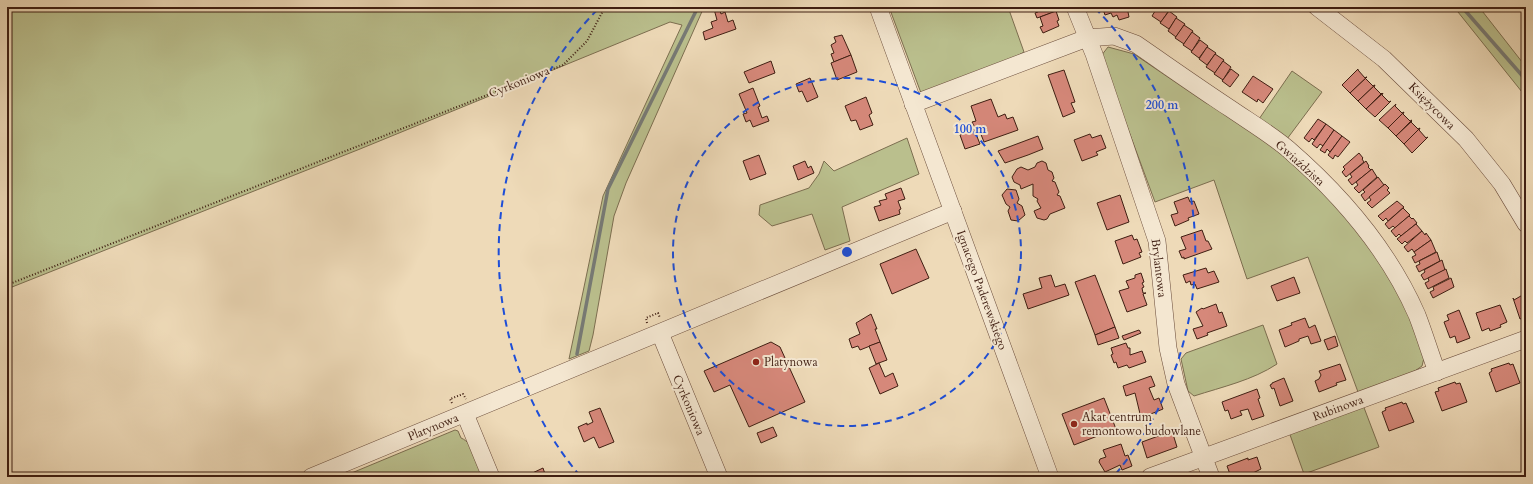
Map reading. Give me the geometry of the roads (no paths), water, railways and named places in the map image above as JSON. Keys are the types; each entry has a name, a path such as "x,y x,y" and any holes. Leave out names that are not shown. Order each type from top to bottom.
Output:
{"street":[{"name":"Ignacego Paderewskiego","path":"878,7 1050,477"},
{"path":"914,104 1087,38 1075,7"},
{"name":"Księżycowa","path":"1317,7 1384,59 1466,139 1502,184 1526,224"},
{"name":"Gwiaździsta","path":"1087,38 1114,36 1136,44 1287,148 1311,170 1358,221 1384,255 1417,315 1437,372"},
{"name":"Brylantowa","path":"1087,38 1094,54 1157,240 1168,348 1176,384 1211,477"},
{"name":"Platynowa","path":"311,477 953,211"},
{"name":"Cyrkoniowa","path":"660,333 719,477"},
{"name":"Rubinowa","path":"1150,477 1526,339"},
{"path":"465,414 491,477"}],"waterway":[{"path":"577,354 608,189 698,7"},
{"path":"1462,7 1526,80"}],"place":[{"name":"Platynowa","path":"756,362"},
{"name":"Akat centrum remontowo budowlane","path":"1074,424"}]}
